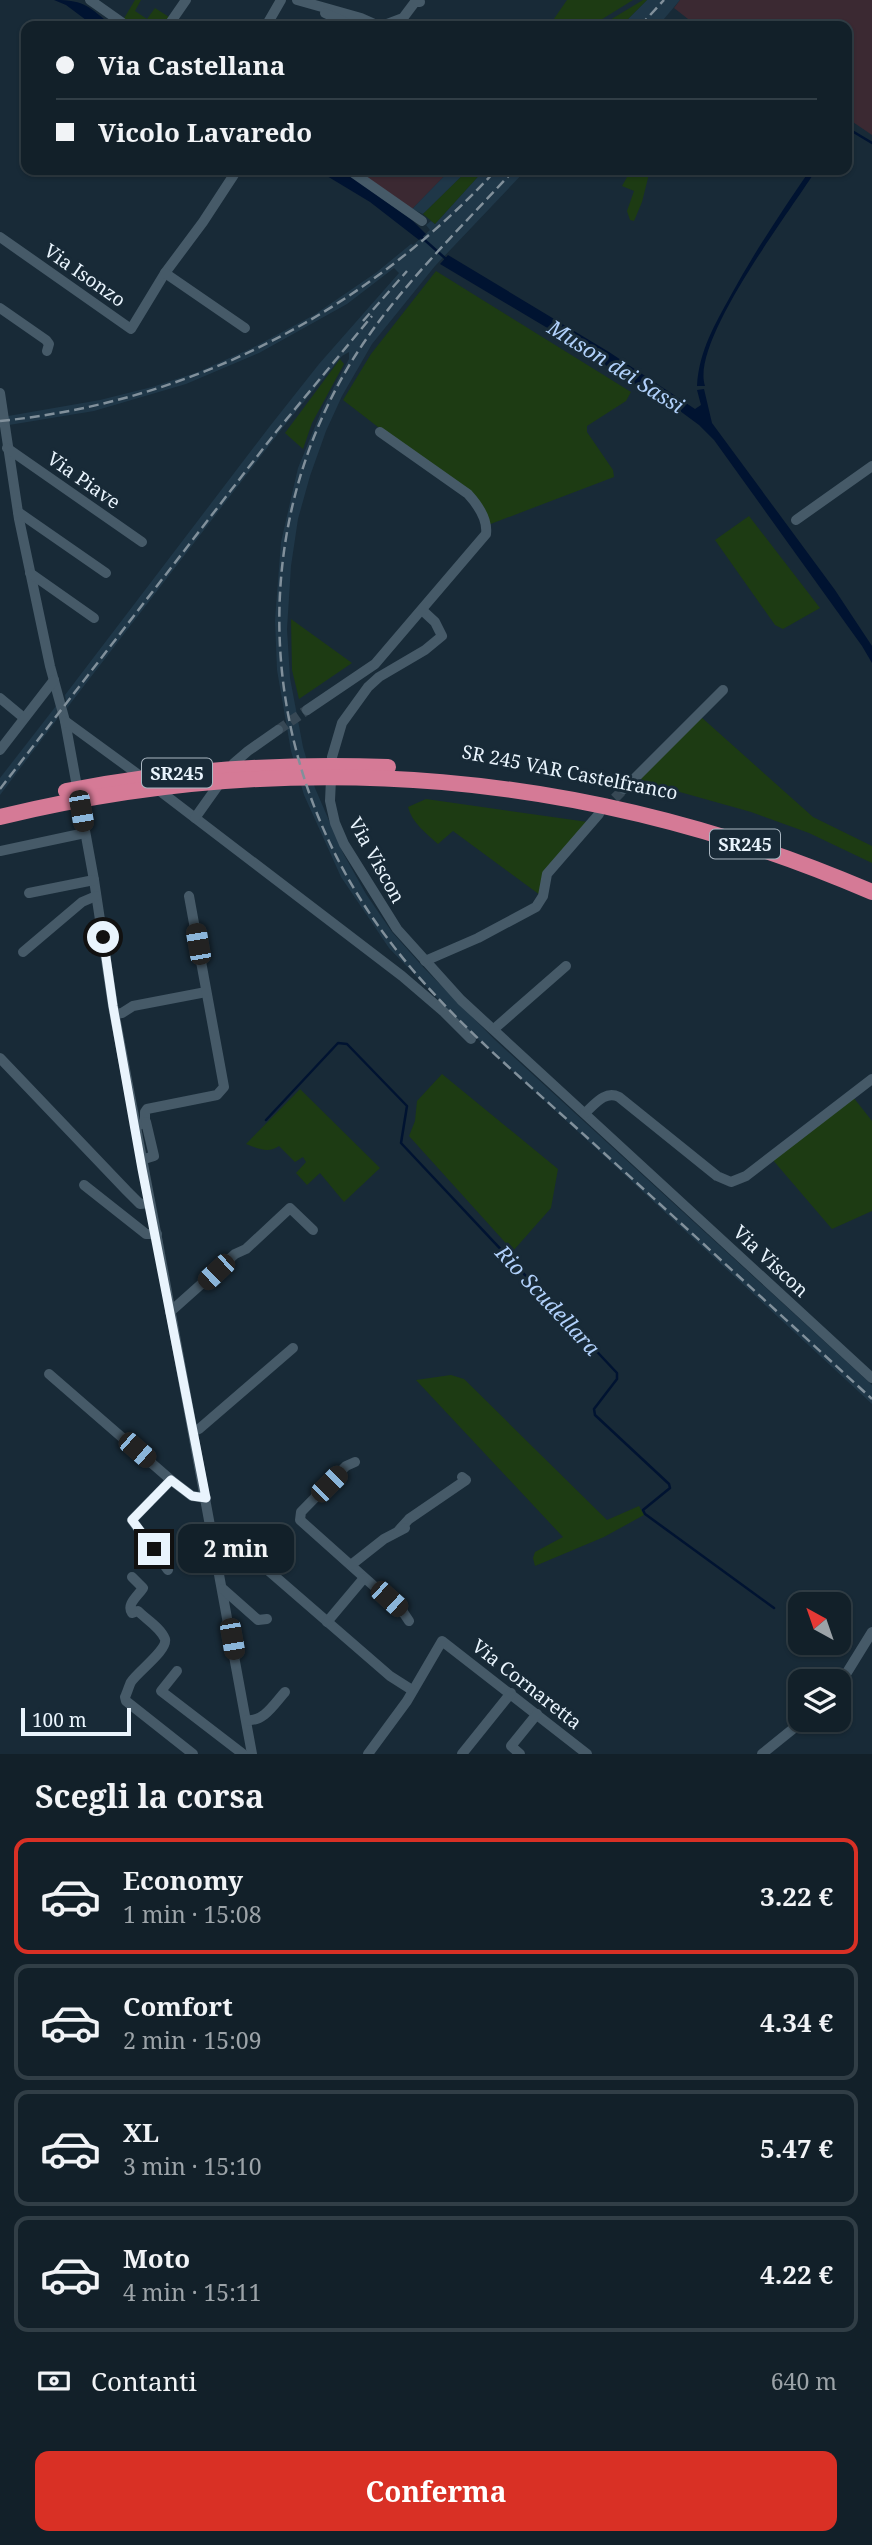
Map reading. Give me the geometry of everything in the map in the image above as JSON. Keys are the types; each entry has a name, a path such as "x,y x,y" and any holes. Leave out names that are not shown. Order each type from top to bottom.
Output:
{"highway":[{"name":"SR 245 VAR Castelfranco","path":"0,806 117,781 176,773 254,767 355,771 487,785 614,808 760,849 872,892"},
{"name":"SR 245 VAR Castelfranco","path":"0,817 148,787 406,767 501,777 606,796 733,829 822,860 872,881"}],"street":[{"path":"90,0 120,21"},
{"path":"171,21 186,0"},
{"path":"269,21 281,0"},
{"path":"297,0 367,21"},
{"path":"402,21 418,0"},
{"path":"314,6 343,21"},
{"name":"Via Isonzo","path":"0,237 131,329 165,273 234,175"},
{"path":"356,175 422,221"},
{"path":"165,273 245,328"},
{"path":"0,308 46,340 49,344 47,351"},
{"path":"0,393 18,512 64,715 115,1014 141,1124 141,1160 157,1234 252,1754"},
{"path":"307,710 376,664 488,529 478,506 468,494 380,432"},
{"name":"Via Piave","path":"7,448 142,542"},
{"path":"796,520 872,466"},
{"path":"18,512 106,573"},
{"path":"30,573 94,618"},
{"name":"Via Viscon","path":"422,610 436,622 442,636 425,650 379,677 361,696 342,723 332,757 330,789 332,812 344,844 397,929 461,1000 872,1378"},
{"path":"0,750 54,680"},
{"path":"624,789 723,690"},
{"path":"0,698 24,718"},
{"path":"64,715 417,988 471,1039"},
{"path":"195,818 234,763 278,730"},
{"path":"425,961 478,938 536,907 543,897 547,874 599,814"},
{"path":"0,851 85,833"},
{"path":"29,893 94,880"},
{"path":"23,952 82,902 96,896"},
{"path":"141,1124 147,1109 217,1095 223,1091 189,896"},
{"path":"494,1029 566,966"},
{"path":"115,1014 133,1006 206,992"},
{"path":"0,1058 140,1204 150,1203"},
{"path":"584,1113 607,1095 613,1094 717,1176 731,1182 746,1176 872,1079"},
{"path":"84,1185 146,1234 157,1234"},
{"path":"170,1312 290,1208 313,1230"},
{"path":"193,1431 199,1429 293,1348"},
{"path":"49,1374 171,1480 192,1496 206,1498"},
{"path":"355,1462 346,1466 300,1515 300,1520 403,1612 409,1621"},
{"path":"351,1566 402,1529 409,1519 466,1480 462,1477"},
{"path":"168,1570 132,1520 171,1480"},
{"path":"212,1533 229,1536 390,1676 412,1689 407,1701 368,1754"},
{"path":"216,1551 224,1544 238,1546"},
{"path":"132,1577 143,1588 130,1605 130,1610 132,1613 138,1611 166,1640 155,1657 131,1682 126,1701 193,1754"},
{"path":"327,1622 364,1578"},
{"path":"223,1589 258,1620 267,1619"},
{"path":"849,1669 872,1632"},
{"name":"Via Cornaretta","path":"412,1689 442,1641 445,1642 585,1753"},
{"path":"177,1671 161,1691 243,1754"},
{"path":"247,1720 256,1721 262,1717 285,1692"},
{"path":"462,1754 511,1693"},
{"path":"520,1754 511,1746 537,1714"},
{"path":"762,1754 789,1732"}],"shaded area":[{"path":"647,0 680,0 662,21 626,21"},
{"path":"680,0 872,0 872,135 852,121 852,21 691,21 674,8"},
{"path":"361,175 445,175 412,209"},
{"path":"445,175 463,175 423,214 412,209"},
{"path":"479,175 521,175 435,266 372,344 342,396 310,476 298,519 291,566 287,629 290,678 303,747 315,788 343,853 366,894 392,932 424,968 494,1039 872,1385 872,1404 466,1028 389,948 341,877 304,795 291,751 277,670 275,620 281,542 298,468 323,407 349,359 349,352 342,356 284,426 67,708 65,695 270,426 319,364 399,273 394,268 347,304 259,353 186,384 94,411 9,425 8,416 100,400 152,387 198,372 252,348 314,315 413,245 430,230 426,225 431,221 435,224"},
{"path":"56,706 58,718 0,795 0,778"}],"green space":[{"path":"135,0 141,0 135,11 147,19 155,8 169,17 166,21 123,20"},
{"path":"567,0 633,0 599,21 552,21"},
{"path":"643,0 647,0 626,21 608,21"},
{"path":"463,175 479,175 435,224 423,214"},
{"path":"628,175 649,175 634,221 630,220 627,211 634,191 622,186"},
{"path":"436,271 631,392 626,401 587,426 587,432 613,470 614,477 488,525 479,505 343,400 371,354"},
{"path":"340,359 344,364 312,423 303,449 285,433"},
{"path":"749,516 820,608 783,629 775,625 715,540"},
{"path":"291,619 352,663 299,699 292,670"},
{"path":"700,716 813,817 872,846 872,863 809,833 751,812 637,780"},
{"path":"426,799 588,822 558,857 540,895 453,831 438,844 416,823 408,807"},
{"path":"442,1074 558,1169 551,1208 513,1251 409,1136 415,1121 417,1101"},
{"path":"300,1089 380,1168 344,1202 320,1173 307,1185 296,1173 306,1162 303,1157 295,1162 279,1146 267,1150 246,1144"},
{"path":"853,1097 872,1121 872,1211 832,1229 772,1159"},
{"path":"451,1375 464,1379 607,1520 639,1506 644,1515 604,1537 535,1566 535,1552 563,1537 416,1380"}],"water":[{"path":"54,0 81,3 107,21 87,21 66,5"},
{"path":"325,175 349,175 412,220 426,234 419,240 370,202"},
{"path":"807,175 813,175 765,245 727,309 712,339 704,366 705,386 697,386 704,349 759,247"},
{"path":"448,255 609,352 695,409 701,405 697,390 704,389 712,423 835,590 872,646 872,663 714,440 699,425 661,397 625,379 586,351 440,264"}],"waterway":[{"path":"852,131 872,143"},
{"name":"Muson dei Sassi","path":"419,235 446,259"},
{"name":"Rio Scudellara","path":"266,1120 338,1043 347,1044 407,1106 401,1143 617,1373 617,1379 594,1409 595,1415 669,1484 670,1488 643,1510 645,1514 774,1608"}],"tunnel":[{"path":"278,730 307,710"},
{"path":"604,809 624,789"}],"railway":[{"path":"645,21 664,0"},
{"path":"0,421 71,411 140,394 207,370 271,341 333,306 391,266 445,220 491,175"},
{"path":"509,175 427,263 386,312 350,364 315,435 292,508 281,584 281,660 292,735 315,808 348,878 391,943 414,972 493,1053 872,1399"},
{"path":"363,321 407,271"},
{"path":"0,789 276,432 372,316"}],"route":[{"path":"103,937 142,1169 157,1234 206,1498 192,1496 171,1480 132,1520 154,1549"}]}
